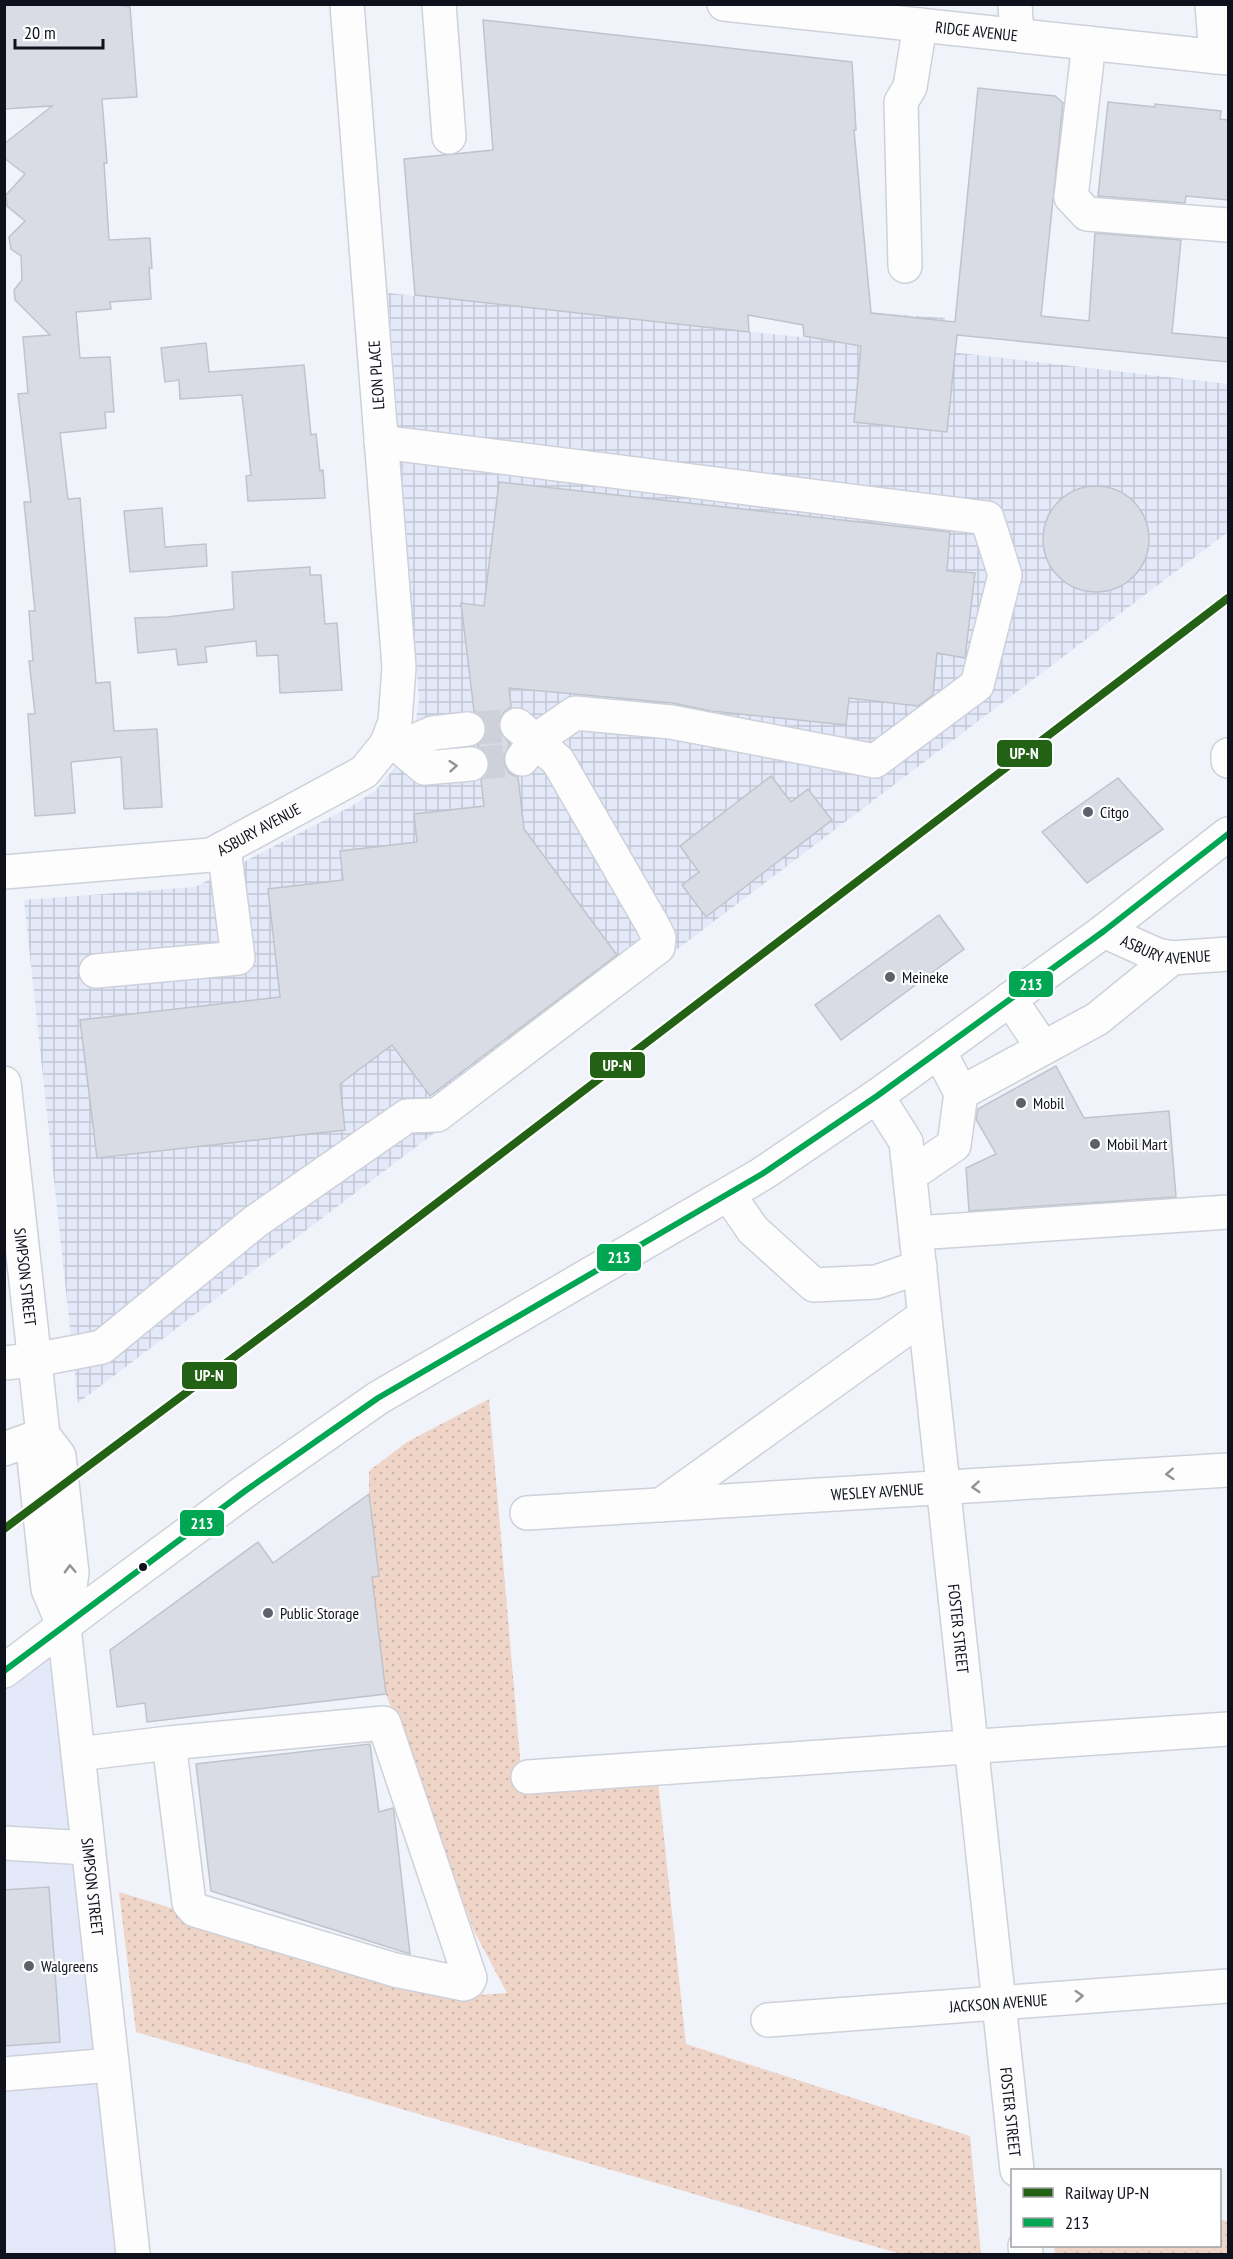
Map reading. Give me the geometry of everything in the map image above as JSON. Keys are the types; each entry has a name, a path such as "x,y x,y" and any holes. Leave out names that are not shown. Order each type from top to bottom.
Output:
{"street":[{"name":"LEON PLACE","path":"347,4 399,667 393,746"},
{"path":"439,4 449,137"},
{"name":"RIDGE AVENUE","path":"724,4 813,9 920,25 1016,20 1089,43 1222,57"},
{"path":"1212,4 1222,57"},
{"path":"905,266 901,102 910,87 920,25"},
{"path":"1089,43 1071,197 1087,214 1228,225"},
{"path":"20,1362 102,1347 256,1221 407,1116 437,1115 658,947 659,938 652,924 558,761 525,741 575,713 672,722 875,761 977,685 1005,575 987,518 381,442"},
{"path":"393,746 433,733 468,729"},
{"path":"393,746 425,768 471,764"},
{"name":"ASBURY AVENUE","path":"4,872 211,855 364,772 393,746"},
{"path":"1228,755 1228,761"},
{"path":"4,1671 217,1512 378,1398 762,1174 877,1096 1104,931 1228,834"},
{"path":"96,971 238,958 225,848"},
{"name":"ASBURY AVENUE","path":"1104,931 1157,955 1172,958 1228,954"},
{"path":"961,1093 1097,1019 1172,958"},
{"path":"1010,999 1043,1048"},
{"path":"910,1175 954,1144 961,1093 939,1051"},
{"name":"SIMPSON STREET","path":"4,1083 20,1362 44,1435 34,1458 48,1589 64,1627 133,2254"},
{"name":"FOSTER STREET","path":"877,1096 906,1142 1017,2169"},
{"path":"728,1194 753,1230 814,1285 876,1282 920,1267"},
{"path":"916,1233 1228,1212"},
{"path":"661,1505 924,1316"},
{"path":"4,1449 44,1435"},
{"name":"WESLEY AVENUE","path":"527,1513 1228,1470"},
{"path":"78,1754 169,1743 384,1723 470,1978 468,1982 395,1970 195,1910 189,1903 169,1743"},
{"path":"528,1777 1228,1729"},
{"path":"4,1843 88,1848"},
{"name":"JACKSON AVENUE","path":"768,2020 1000,2001 1228,1986"},
{"path":"4,2074 112,2065"}],"shaded area":[{"path":"388,293 864,344 869,312 945,318 942,351 1228,384 1228,532 78,1403 24,900 195,887 352,806 376,790 392,771 404,751 415,724 419,701"},
{"path":"489,1399 521,1769 658,1781 686,2044 970,2136 981,2254 901,2254 136,2032 119,1892 430,1988 467,1996 507,1993 474,1931 386,1694 372,1577 379,1576 369,1494 369,1471 407,1442"},
{"path":"64,1627 133,2254 5,2254 5,1672"},
{"path":"1221,2219 1228,2222 1228,2254 1055,2254 1054,2247 1221,2247"}],"building":[{"path":"4,4 114,4 130,7 137,97 102,99 107,163 104,163 109,240 150,238 151,299 110,302 111,309 76,312 80,358 110,357 114,412 105,412 106,428 60,433 68,499 80,498 96,683 110,682 114,731 157,729 162,807 124,809 121,757 71,762 75,813 35,816 28,714 35,714 29,661 33,661 29,611 35,611 24,502 31,502 18,394 28,393 23,337 50,335 15,300 14,290 22,280 21,256 11,249 9,237 25,221 7,206 6,195 25,174 4,158 4,144 52,106 4,109"},
{"path":"483,20 852,62 856,130 854,130 871,313 955,322 978,88 1055,96 1063,103 1041,316 1089,321 1095,233 1181,240 1172,333 1228,338 1228,362 957,335 947,432 854,422 861,346 804,336 803,325 748,315 749,332 415,295 404,159 493,150"},
{"path":"1108,102 1221,111 1220,119 1228,120 1228,200 1186,196 1185,203 1098,196"},
{"path":"206,343 209,372 304,365 311,435 316,434 320,471 323,470 325,498 248,501 246,476 251,475 242,395 180,399 179,380 165,382 161,348"},
{"path":"499,482 950,532 947,571 975,573 965,658 937,653 933,695 918,706 849,698 846,725 711,711 673,703 509,688 511,707 503,713 499,721 499,730 510,744 504,756 505,766 510,774 518,777 524,829 617,955 430,1096 392,1045 340,1084 345,1130 97,1158 80,1020 280,997 268,889 343,880 340,851 417,842 414,814 484,806 481,780 488,772 490,762 486,753 477,745 485,737 487,727 483,717 474,711 461,603 484,606"},
{"path":"1096,486 1116,490 1134,501 1145,519 1149,539 1145,559 1134,577 1116,588 1096,592 1076,588 1058,577 1047,559 1043,539 1047,519 1058,501 1076,490"},
{"path":"162,508 165,547 206,544 207,566 130,572 124,511"},
{"path":"310,567 310,575 321,575 325,624 337,623 342,690 280,693 278,655 257,656 256,641 205,647 207,662 178,665 176,649 138,653 135,618 167,617 234,609 232,572"},
{"path":"771,776 791,802 808,789 832,820 706,917 682,885 699,872 680,846"},
{"path":"1118,778 1163,829 1087,883 1042,832"},
{"name":"Meineke","path":"939,915 964,949 841,1040 815,1005"},
{"name":"Mobil Mart","path":"1056,1066 1084,1118 1169,1111 1176,1197 969,1211 966,1168 996,1154 976,1119 978,1109"},
{"name":"Public Storage","path":"369,1494 379,1576 372,1577 386,1694 147,1722 145,1703 117,1707 110,1650 258,1542 273,1563"},
{"path":"370,1744 379,1812 393,1808 394,1812 410,1954 211,1891 196,1764"},
{"name":"Walgreens","path":"49,1887 60,2042 4,2046 4,1890"}],"tunnel":[{"path":"468,729 517,725"},
{"path":"471,764 522,759"}],"rail line":[{"name":"UP-N","path":"4,1529 306,1303 1228,598"}],"transit line":[{"name":"213","path":"4,1671 245,1491 378,1398 762,1174 877,1096 1104,931 1228,834"}],"place":[{"name":"Citgo","path":"1088,812"},
{"name":"Meineke","path":"890,977"},
{"name":"Mobil","path":"1021,1103"},
{"name":"Mobil Mart","path":"1095,1144"},
{"name":"Public Storage","path":"268,1613"},
{"name":"Walgreens","path":"29,1966"}]}
